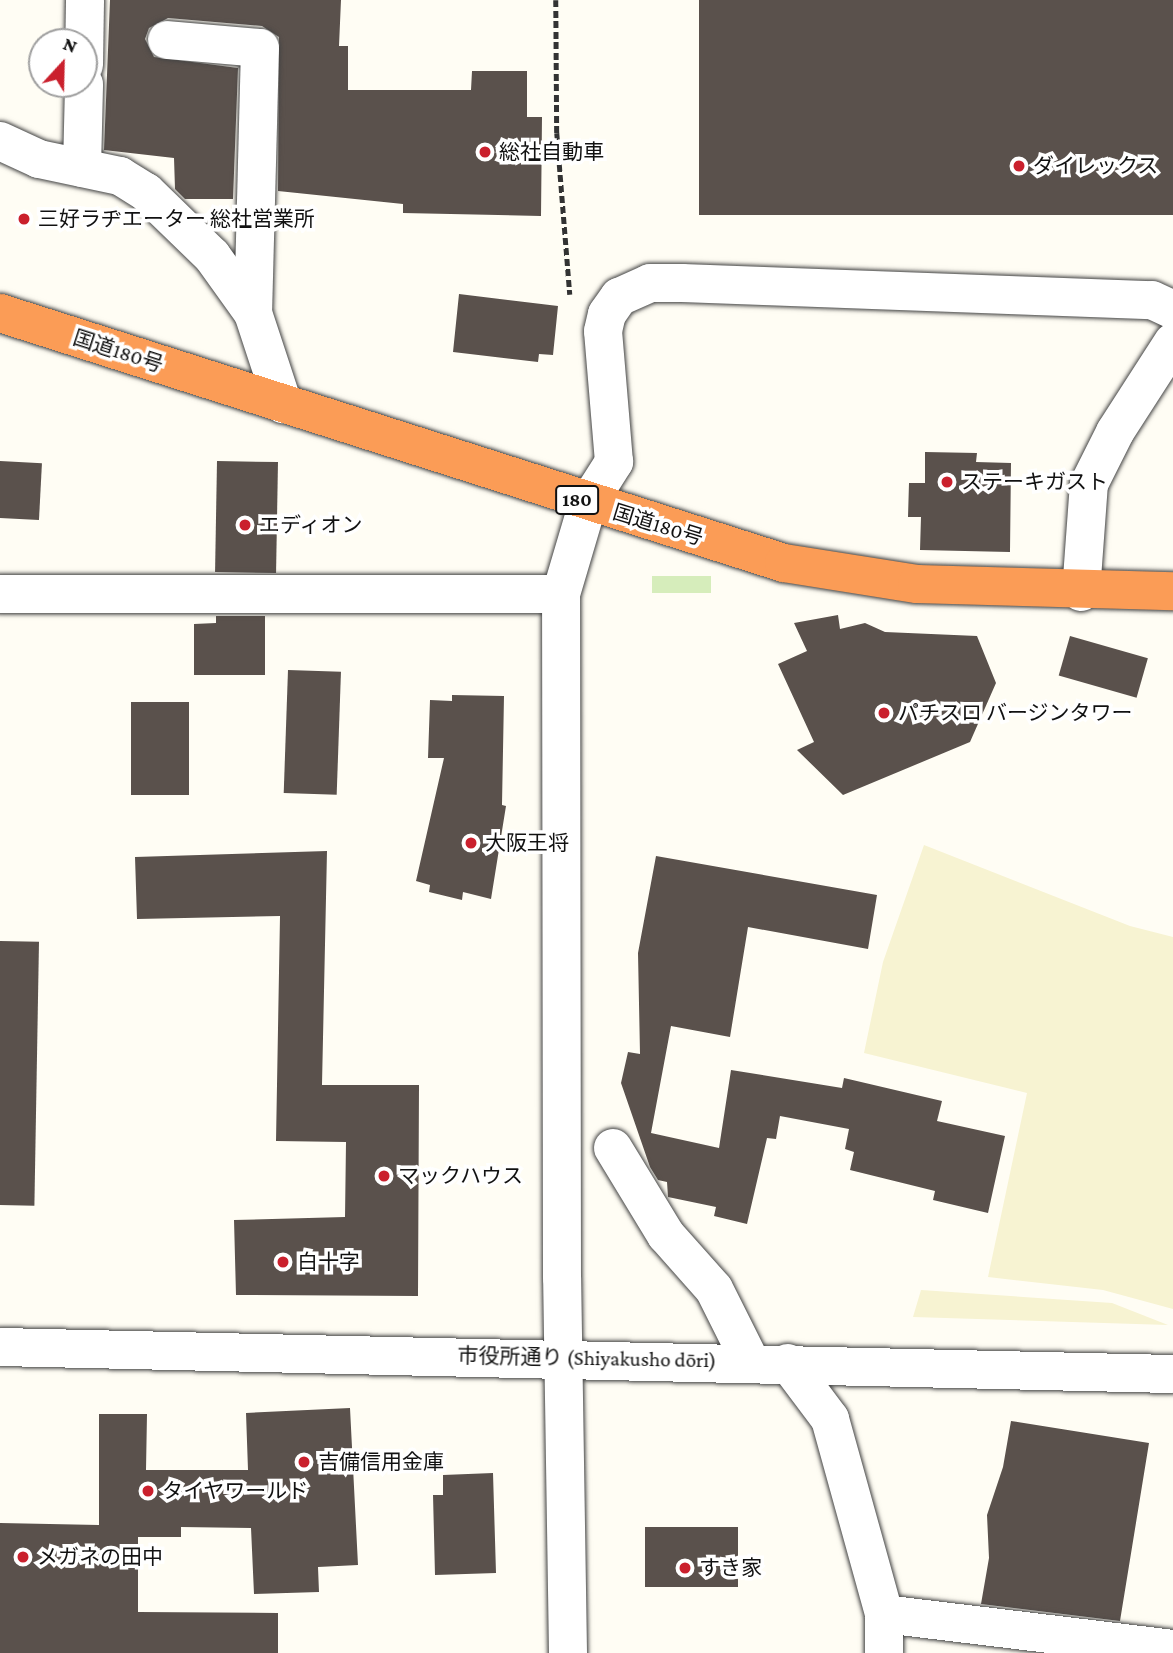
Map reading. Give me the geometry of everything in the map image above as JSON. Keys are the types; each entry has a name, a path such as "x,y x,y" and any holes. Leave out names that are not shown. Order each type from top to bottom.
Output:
{"highway":[{"name":"国道180号","path":"0,313 588,503 784,563 918,584 1081,592 1173,591"}],"street":[{"path":"85,0 85,28"},
{"path":"167,40 260,48 253,313"},
{"path":"82,168 84,98"},
{"path":"0,141 39,159 120,176 146,192 212,256 253,313 283,404"},
{"path":"568,1653 563,1357 561,594 588,503 614,463 603,331 607,314 619,297 650,284 1152,300 1173,310"},
{"path":"1081,592 1089,484 1115,432 1173,342"},
{"path":"0,594 561,594"},
{"path":"613,1149 666,1235 714,1289 769,1363 830,1419 884,1614 884,1653"},
{"name":"市役所通り (Shiyakusho dōri)","path":"0,1347 563,1357 1173,1374"},
{"path":"884,1614 1173,1649"}],"path":[{"path":"556,0 556,133 571,296"}],"shaded area":[{"path":"924,845 1130,926 1173,937 1173,1309 1103,1290 988,1277 1027,1093 864,1053 883,962"},
{"path":"921,1290 1112,1303 1168,1325 913,1317"}],"green space":[{"path":"652,576 711,576 711,593 652,593"}],"building":[{"path":"110,0 341,0 339,46 348,46 348,90 471,90 472,71 527,71 527,117 542,117 541,216 403,213 403,204 278,191 279,37 262,26 168,18 149,28 145,39 154,57 238,68 233,199 185,199 175,189 174,158 104,150"},
{"path":"699,0 1173,0 1173,215 699,215"},
{"path":"459,294 558,306 553,355 539,354 538,362 453,352"},
{"path":"925,452 977,453 976,462 1011,463 1010,552 920,550 921,517 908,517 909,483 925,483"},
{"path":"0,461 42,463 39,520 0,518"},
{"path":"217,461 278,462 276,573 215,572"},
{"path":"838,615 840,629 865,623 885,632 977,636 996,683 970,742 843,795 797,750 814,742 778,664 807,651 794,623"},
{"path":"216,616 265,616 265,675 194,675 194,624 216,623"},
{"path":"1070,636 1148,658 1137,698 1059,675"},
{"path":"288,670 341,672 337,795 284,793"},
{"path":"452,695 504,696 502,805 506,806 491,899 463,892 462,900 429,892 430,885 416,881 444,758 428,758 430,700 452,701"},
{"path":"131,702 189,702 189,795 131,795"},
{"path":"327,851 322,1085 419,1085 418,1296 236,1295 234,1220 345,1217 346,1142 276,1141 280,916 137,919 135,857"},
{"path":"656,856 877,895 868,949 748,927 730,1037 671,1026 651,1133 719,1148 731,1070 842,1088 844,1078 942,1101 937,1121 1005,1136 988,1213 933,1200 935,1191 850,1170 854,1152 845,1149 849,1129 780,1116 776,1139 767,1138 747,1224 714,1216 716,1207 668,1197 667,1182 658,1180 650,1167 621,1083 628,1052 640,1054 638,953"},
{"path":"0,941 39,942 34,1206 0,1205"},
{"path":"350,1408 358,1565 318,1567 319,1592 254,1594 251,1528 181,1527 181,1537 138,1537 138,1612 278,1613 278,1653 0,1653 0,1523 99,1525 99,1414 147,1414 146,1470 248,1470 246,1413"},
{"path":"1011,1421 1149,1443 1120,1621 981,1604 989,1558 987,1515 1003,1467"},
{"path":"493,1473 496,1573 435,1575 433,1495 443,1495 443,1475"},
{"path":"645,1527 738,1527 738,1587 645,1587"}],"place":[{"name":"総社自動車","path":"485,152"},
{"name":"ダイレックス","path":"1019,166"},
{"name":"三好ラヂエーター 総社営業所","path":"24,219"},
{"name":"ステーキガスト","path":"947,482"},
{"name":"エディオン","path":"245,525"},
{"name":"パチスロ バージンタワー","path":"884,713"},
{"name":"大阪王将","path":"471,843"},
{"name":"マックハウス","path":"384,1176"},
{"name":"白十字","path":"283,1262"},
{"name":"吉備信用金庫","path":"304,1462"},
{"name":"タイヤワールド","path":"148,1491"},
{"name":"メガネの田中","path":"23,1557"},
{"name":"すき家","path":"685,1568"}]}
